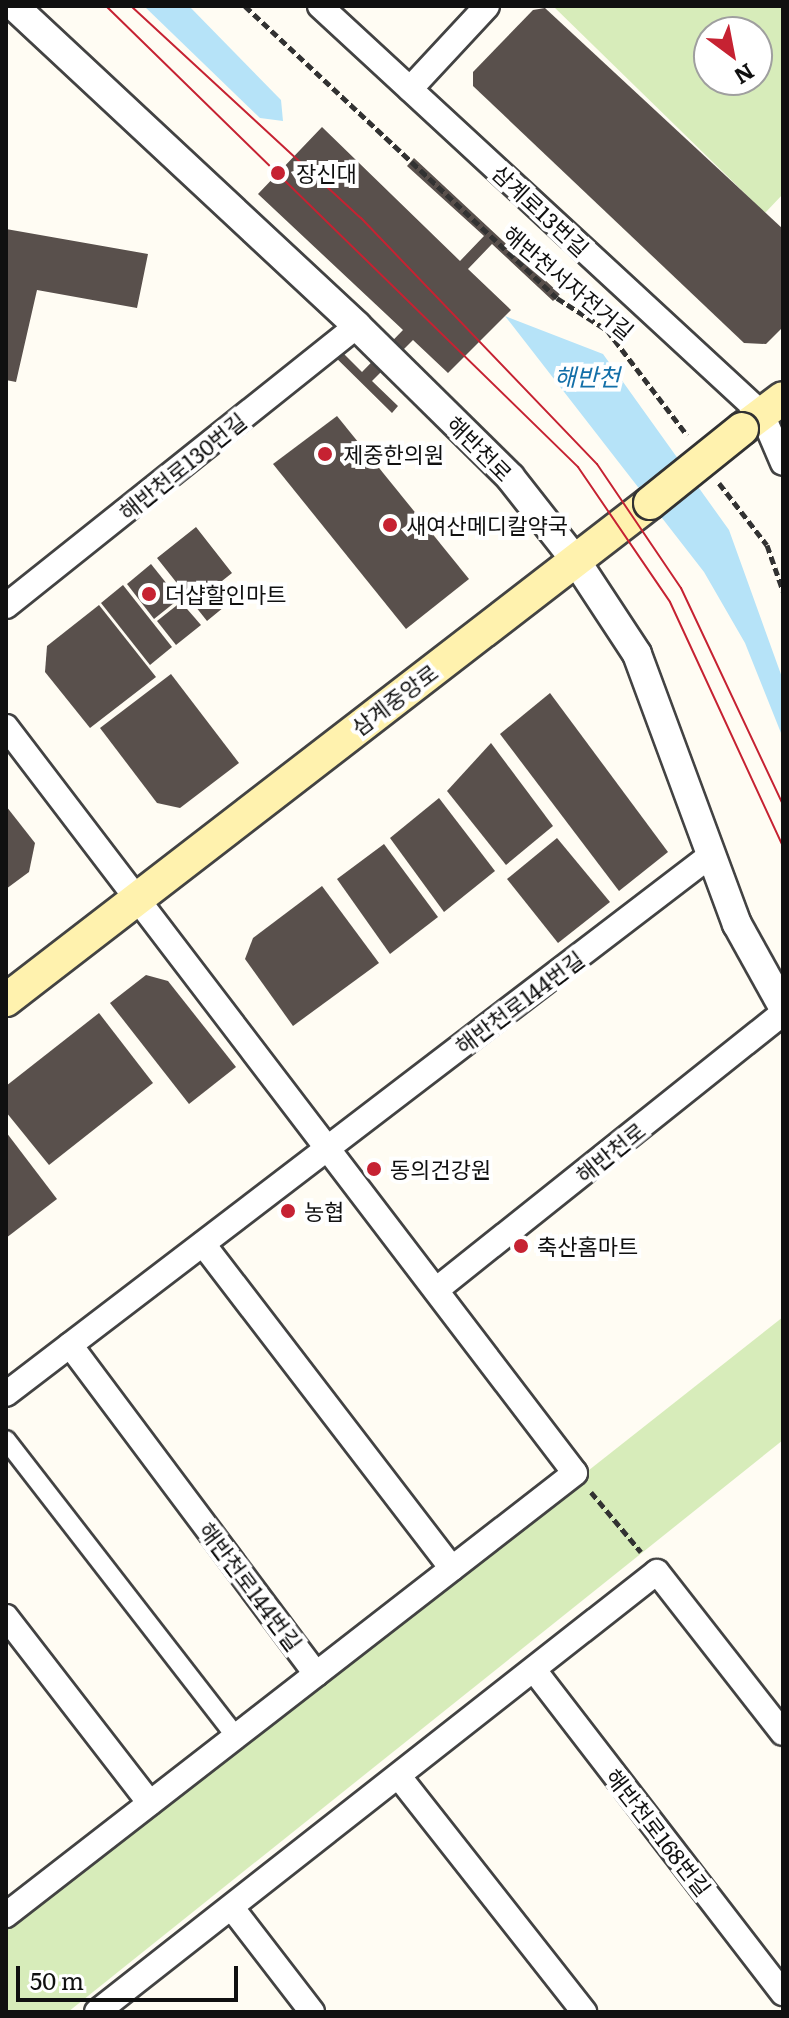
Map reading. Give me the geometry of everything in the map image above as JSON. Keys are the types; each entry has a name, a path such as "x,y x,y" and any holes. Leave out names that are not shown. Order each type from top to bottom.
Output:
{"main road":[{"name":"삼계중앙로","path":"6,1000 762,414"}],"street":[{"name":"해반천로","path":"14,6 357,326 510,477 576,561 637,654 737,924 783,1010 436,1290"},
{"name":"삼계로13번길","path":"320,6 762,414"},
{"path":"410,89 487,6"},
{"name":"해반천로130번길","path":"6,606 357,326"},
{"path":"762,414 783,463"},
{"path":"6,727 575,1473 150,1803 10,1903"},
{"name":"해반천로144번길","path":"6,1394 711,855"},
{"path":"203,1244 452,1569"},
{"name":"해반천로144번길","path":"70,1345 316,1674"},
{"path":"6,1440 236,1736"},
{"path":"99,2011 400,1778 657,1572 783,1733"},
{"path":"6,1617 150,1803"},
{"name":"해반천로168번길","path":"534,1670 783,1993"},
{"path":"400,1778 584,2012"},
{"path":"232,1908 312,2012"}],"path":[{"name":"해반천서자전거길","path":"245,6 557,298 607,330 694,444"},
{"path":"711,470 767,545 783,591"},
{"path":"575,1473 657,1572"}],"green space":[{"path":"553,6 783,6 783,194 765,213"},
{"path":"783,1317 783,1440 68,2012 6,2012 6,1930"}],"water":[{"path":"144,6 189,6 281,100 283,121 260,118"},
{"name":"해반천","path":"505,316 603,354 729,530 783,680 783,738 745,643 704,572"}],"building":[{"path":"545,8 783,229 783,327 766,344 744,343 473,86 473,72 533,10"},
{"name":"장신대","path":"322,127 460,261 484,236 407,166 414,158 560,294 553,301 492,244 468,269 511,310 448,373 413,340 372,381 398,406 392,413 324,346 330,340 362,372 403,330 258,194"},
{"path":"6,229 148,254 137,308 37,290 16,382 6,380"},
{"path":"337,416 469,579 406,629 273,464"},
{"path":"196,527 232,573 222,581 235,598 207,621 157,558"},
{"path":"151,564 179,599 154,619 127,584"},
{"path":"123,585 172,647 150,665 101,603"},
{"path":"181,602 201,625 176,645 157,621"},
{"path":"99,605 156,677 90,728 45,672 47,646"},
{"path":"171,674 239,763 180,808 157,803 100,728"},
{"path":"550,693 668,852 619,891 500,734"},
{"path":"491,743 553,826 506,865 447,791"},
{"path":"439,798 495,871 444,912 390,838"},
{"path":"6,806 35,843 29,872 6,889"},
{"path":"557,838 610,902 558,943 507,879"},
{"path":"384,844 438,917 390,954 337,879"},
{"path":"322,886 379,963 293,1026 245,959 253,938"},
{"path":"146,975 168,981 236,1067 189,1104 110,1003"},
{"path":"99,1013 153,1083 49,1165 6,1112 6,1086"},
{"path":"6,1132 57,1199 6,1238"}],"tram line":[{"path":"106,6 578,467 670,602 783,846"},
{"path":"131,6 361,218 597,464 681,588 783,805"}],"place":[{"name":"장신대","path":"278,173"},
{"name":"제중한의원","path":"325,454"},
{"name":"새여산메디칼약국","path":"390,525"},
{"name":"더샵할인마트","path":"149,594"},
{"name":"동의건강원","path":"374,1169"},
{"name":"농협","path":"288,1211"},
{"name":"축산홈마트","path":"521,1246"}]}
